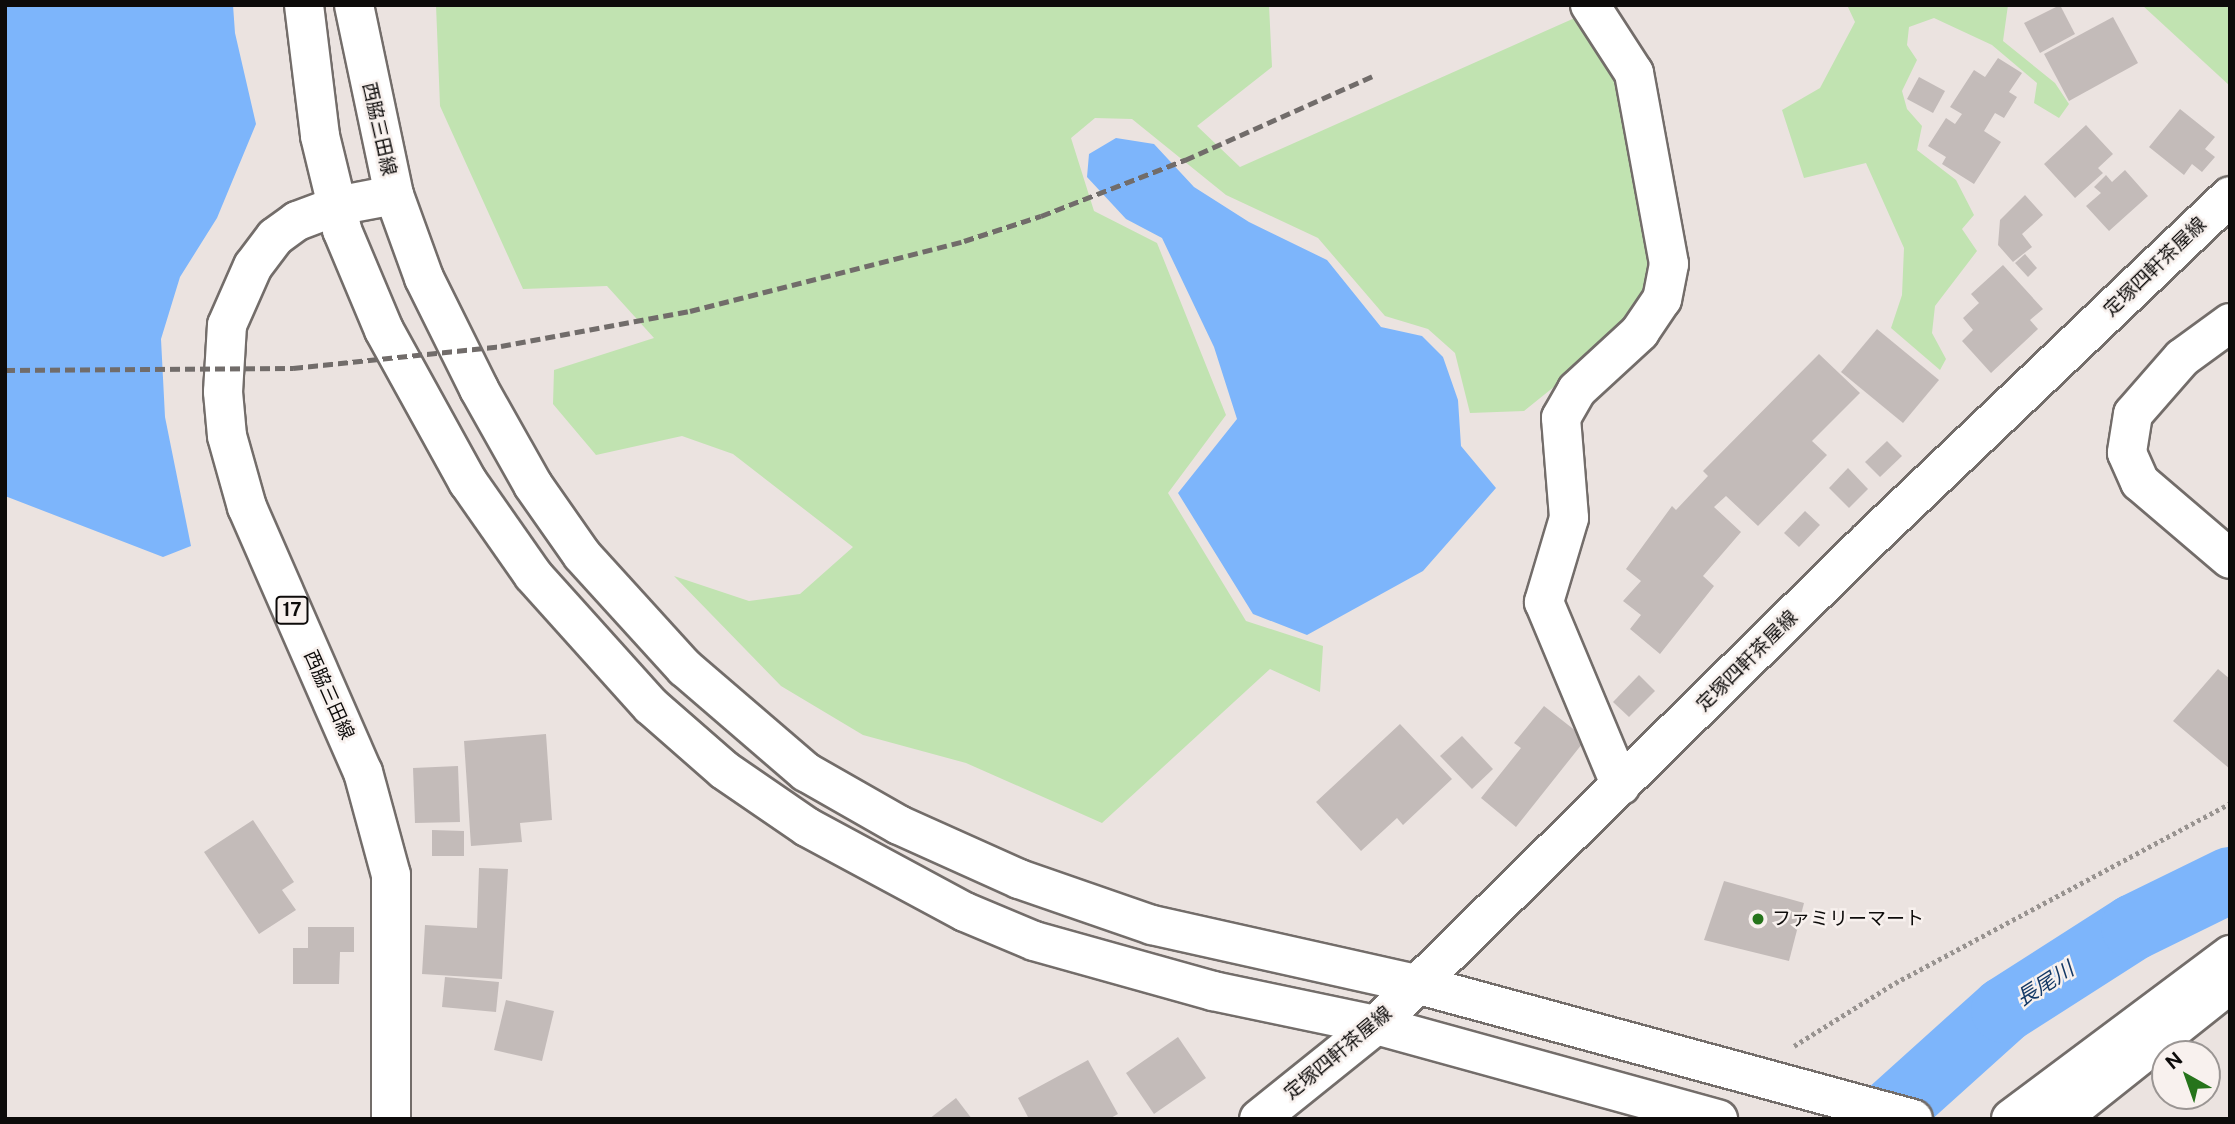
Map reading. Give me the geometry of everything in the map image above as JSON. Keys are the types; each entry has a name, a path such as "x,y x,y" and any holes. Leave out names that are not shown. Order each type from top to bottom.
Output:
{"street":[{"path":"304,5 320,135 342,230 384,330 468,482 533,575 599,652 651,706 724,770 807,827 903,881 1034,941 1213,991 1376,1025 1716,1118"},
{"name":"西脇三田線","path":"354,5 394,195 337,206 297,221 275,237 253,265 227,325 223,392 227,436 247,507 363,772 391,875 391,1119"},
{"path":"1590,5 1634,73 1669,264 1662,299 1640,332 1577,390 1561,418 1569,518 1544,602 1621,786"},
{"path":"394,195 424,278 479,388 533,485 582,555 685,668 806,772 899,825 1019,879 1152,925 1416,984 1750,1072 1913,1119"},
{"name":"定塚四軒茶屋線","path":"1259,1119 1376,1025 1870,539 2230,196"},
{"path":"2230,323 2182,358 2133,414 2127,453 2140,482 2230,559"},
{"path":"2011,1119 2230,955"},
{"path":"2060,1119 2230,984"}],"path":[{"path":"1750,1072 1895,983 2230,803"}],"green space":[{"path":"436,5 1269,5 1272,67 1197,126 1240,167 1577,17 1621,69 1654,284 1627,328 1524,411 1470,413 1455,353 1428,329 1385,316 1318,238 1226,195 1132,119 1095,118 1071,138 1094,211 1157,243 1226,415 1168,493 1246,621 1323,646 1320,692 1270,669 1102,823 966,763 863,735 781,686 674,576 749,601 800,594 853,547 733,454 682,436 596,455 553,404 554,370 654,338 607,286 523,289 440,106"},
{"path":"1847,5 2008,5 2003,41 2055,83 2069,104 2059,118 2034,103 2037,83 1992,45 1934,18 1909,27 1907,45 1917,60 1902,91 1907,109 1922,126 1917,150 1956,180 1974,215 1962,229 1977,251 1935,306 1932,333 1946,359 1940,370 1891,328 1902,295 1904,248 1866,163 1804,178 1782,110 1820,88 1855,22"},
{"path":"2142,5 2230,5 2230,86"}],"water":[{"path":"5,5 233,5 235,33 256,124 217,218 180,277 161,339 165,417 191,546 163,557 5,496"},
{"path":"1116,138 1154,144 1194,187 1249,222 1327,260 1381,327 1422,336 1443,357 1458,400 1461,446 1496,488 1423,571 1307,635 1253,614 1178,493 1237,419 1214,347 1162,238 1126,219 1087,177 1089,154"}],"building":[{"path":"2060,5 2075,34 2040,53 2024,23"},
{"path":"2113,17 2138,63 2069,101 2044,54"},
{"path":"1998,58 2022,73 2009,92 2017,97 2004,118 1995,113 1984,131 2001,142 1974,184 1942,164 1946,157 1928,146 1946,118 1955,124 1962,114 1950,107 1974,70 1985,77"},
{"path":"1919,77 1945,91 1933,113 1907,99"},
{"path":"2180,109 2215,137 2205,149 2215,157 2202,172 2192,164 2184,175 2149,147"},
{"path":"2086,125 2113,154 2098,168 2103,173 2075,198 2044,164"},
{"path":"2125,170 2148,196 2109,231 2086,206 2101,193 2094,187 2106,175 2112,182"},
{"path":"2025,195 2043,215 2022,234 2032,247 2013,262 1998,245 2000,220"},
{"path":"2025,254 2037,268 2028,277 2015,263"},
{"path":"2003,265 2043,309 2030,320 2038,329 1991,373 1962,341 1973,330 1963,318 1979,303 1971,294"},
{"path":"1877,329 1939,380 1903,423 1841,372"},
{"path":"1819,354 1860,393 1812,441 1827,455 1758,526 1726,496 1714,507 1741,532 1703,576 1714,586 1660,654 1630,629 1641,615 1623,601 1641,581 1626,569 1672,506 1676,510 1708,476 1703,471"},
{"path":"1887,441 1902,456 1880,477 1865,462"},
{"path":"1848,468 1868,489 1849,508 1829,488"},
{"path":"1805,511 1820,525 1799,547 1784,533"},
{"path":"2218,669 2230,679 2230,769 2173,721"},
{"path":"1639,675 1655,691 1629,717 1613,702"},
{"path":"1544,706 1586,739 1516,827 1481,798 1521,748 1514,743"},
{"path":"1400,724 1452,779 1403,825 1397,818 1361,851 1316,802"},
{"path":"546,734 552,820 520,823 522,842 471,846 464,741"},
{"path":"1462,736 1493,769 1472,789 1440,756"},
{"path":"458,766 460,822 415,823 413,768"},
{"path":"253,820 294,882 282,890 296,910 259,934 204,852"},
{"path":"432,830 464,831 464,856 432,856"},
{"path":"479,868 508,869 502,979 422,974 425,925 477,928"},
{"path":"1724,881 1804,903 1789,961 1704,940"},
{"path":"308,927 354,927 354,952 340,952 339,984 293,984 293,948 308,948"},
{"path":"445,977 499,982 496,1012 442,1007"},
{"path":"506,1000 554,1011 542,1061 494,1050"},
{"path":"1178,1037 1206,1078 1154,1114 1126,1073"},
{"path":"1088,1060 1118,1114 1109,1119 1029,1119 1018,1098"},
{"path":"956,1098 972,1119 929,1119"}],"waterway":[{"name":"長尾川","path":"1883,1119 2004,1010 2134,927 2230,880"}],"railway":[{"path":"5,370 293,368 501,346 690,311 964,241 1041,216 1185,160 1377,74"}],"place":[{"name":"ファミリーマート","path":"1758,919"}]}
